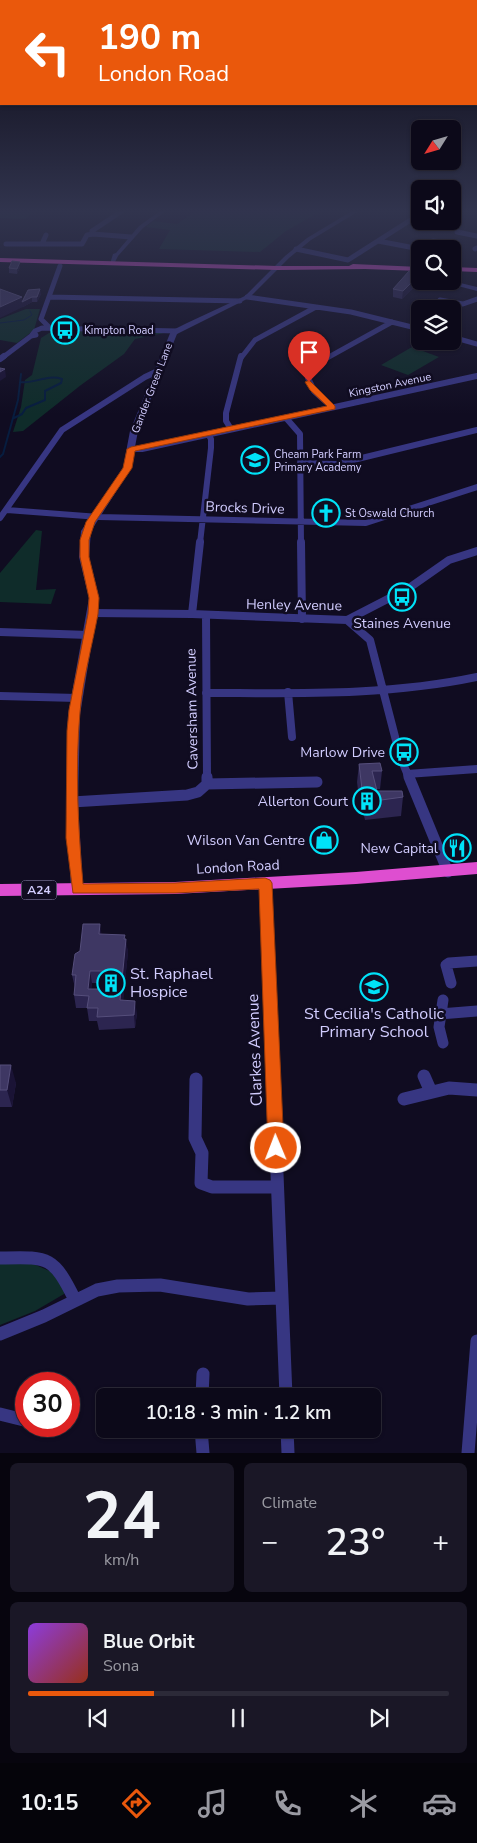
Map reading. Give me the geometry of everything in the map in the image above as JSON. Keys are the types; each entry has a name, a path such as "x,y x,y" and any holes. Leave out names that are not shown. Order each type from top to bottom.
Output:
{"highway":[{"name":"London Road","path":"0,890 175,888 448,872 477,868"}],"street":[{"path":"50,328 41,319 55,279"},
{"name":"Gander Green Lane","path":"77,889 72,838 73,731 77,698 93,614 94,590 84,549 86,531 127,468 134,431 171,339 177,331 188,324 247,297 265,279"},
{"path":"461,285 477,289"},
{"path":"49,297 240,301"},
{"path":"247,297 352,312 411,327"},
{"path":"461,303 467,303 477,299"},
{"path":"232,429 226,421 226,413 245,350 255,340 316,307"},
{"path":"332,407 310,385 309,371 325,358 392,322"},
{"path":"1,357 31,336 50,328 177,331"},
{"path":"461,340 477,344"},
{"path":"0,518 62,430 145,377 160,370"},
{"name":"Kingston Avenue","path":"131,449 286,418 477,376"},
{"path":"145,377 156,379"},
{"path":"286,418 300,434 302,619"},
{"path":"301,463 337,464 477,430"},
{"path":"192,614 211,448 211,439 208,434"},
{"name":"Brocks Drive","path":"7,510 94,517 366,523 477,487"},
{"name":"Henley Avenue","path":"93,614 192,614 347,620 401,593 449,560 477,551"},
{"name":"Caversham Avenue","path":"72,802 187,795 198,793 207,784 206,615"},
{"path":"347,620 370,640 398,749 448,872"},
{"path":"0,632 89,635"},
{"path":"206,693 383,691 448,684 477,677"},
{"path":"288,692 292,737"},
{"path":"0,696 77,698"},
{"path":"407,774 477,769"},
{"path":"207,784 317,782"},
{"name":"Clarkes Avenue","path":"265,883 286,1388"},
{"path":"451,983 446,965 449,963 477,961"},
{"path":"443,1000 439,1027 443,1043"},
{"path":"440,1014 477,1010"},
{"path":"424,1076 430,1092"},
{"path":"196,1079 195,1138 202,1153 201,1183 212,1187 277,1187"},
{"path":"404,1099 456,1088 468,1087 477,1090"},
{"path":"0,1258 49,1259 58,1267 75,1300"},
{"path":"0,1334 44,1316 97,1290 118,1286 160,1285 248,1298 282,1298"},
{"path":"468,1453 474,1408 477,1341"},
{"path":"202,1374 202,1388"},
{"path":"0,1414 15,1418"},
{"path":"201,1438 203,1453"},
{"path":"287,1438 288,1453"}],"green space":[{"path":"26,309 40,309 34,330 17,343 0,340 0,319"},
{"path":"81,331 169,332 135,339 124,354 23,431 13,432 21,407 25,380 32,375 41,338 49,333"},
{"path":"411,348 411,350 420,350 439,357 408,375 381,365"},
{"path":"36,530 42,531 36,590 56,589 51,604 0,602 0,573"},
{"path":"29,1262 54,1273 65,1285 64,1294 35,1311 0,1325 0,1264"}],"building":[{"path":"402,279 411,279 411,283 403,291 393,289"},
{"path":"0,289 22,297 0,307"},
{"path":"40,289 37,297 32,297 22,302 28,290"},
{"path":"380,763 382,771 372,771 377,791 402,791 403,797 367,802 364,789 362,789 359,764"},
{"name":"St. Raphael Hospice","path":"83,924 100,924 99,934 125,935 120,1000 135,1001 134,1015 97,1017 98,1008 87,1008 89,996 74,995 76,975 72,975 75,954 80,951","holes":["90,971 103,971 101,989 88,989"]},
{"path":"0,1065 11,1065 7,1090 0,1090"}],"waterway":[{"path":"0,323 24,320 32,315 30,311"},
{"path":"20,382 21,374"},
{"path":"14,418 22,414 26,408 45,400 45,391 61,383 62,379 51,378 20,382"},
{"path":"0,457 3,454 18,400 20,382"}],"place":[{"name":"Kimpton Road","path":"65,330"},
{"name":"Cheam Park Farm Primary Academy","path":"255,460"},
{"name":"St Oswald Church","path":"326,513"},
{"name":"Staines Avenue","path":"402,597"},
{"name":"Marlow Drive","path":"404,752"},
{"name":"Allerton Court","path":"367,801"},
{"name":"Wilson Van Centre","path":"324,840"},
{"name":"New Capital","path":"457,848"},
{"name":"St. Raphael Hospice","path":"111,983"},
{"name":"St Cecilia's Catholic Primary School","path":"374,987"}],"route":[{"path":"276,1148 265,883 175,888 77,889 72,838 73,731 74,710 93,614 94,598 94,590 84,557 84,540 90,522 127,468 131,449 142,449 332,407 312,388 309,382"}]}
